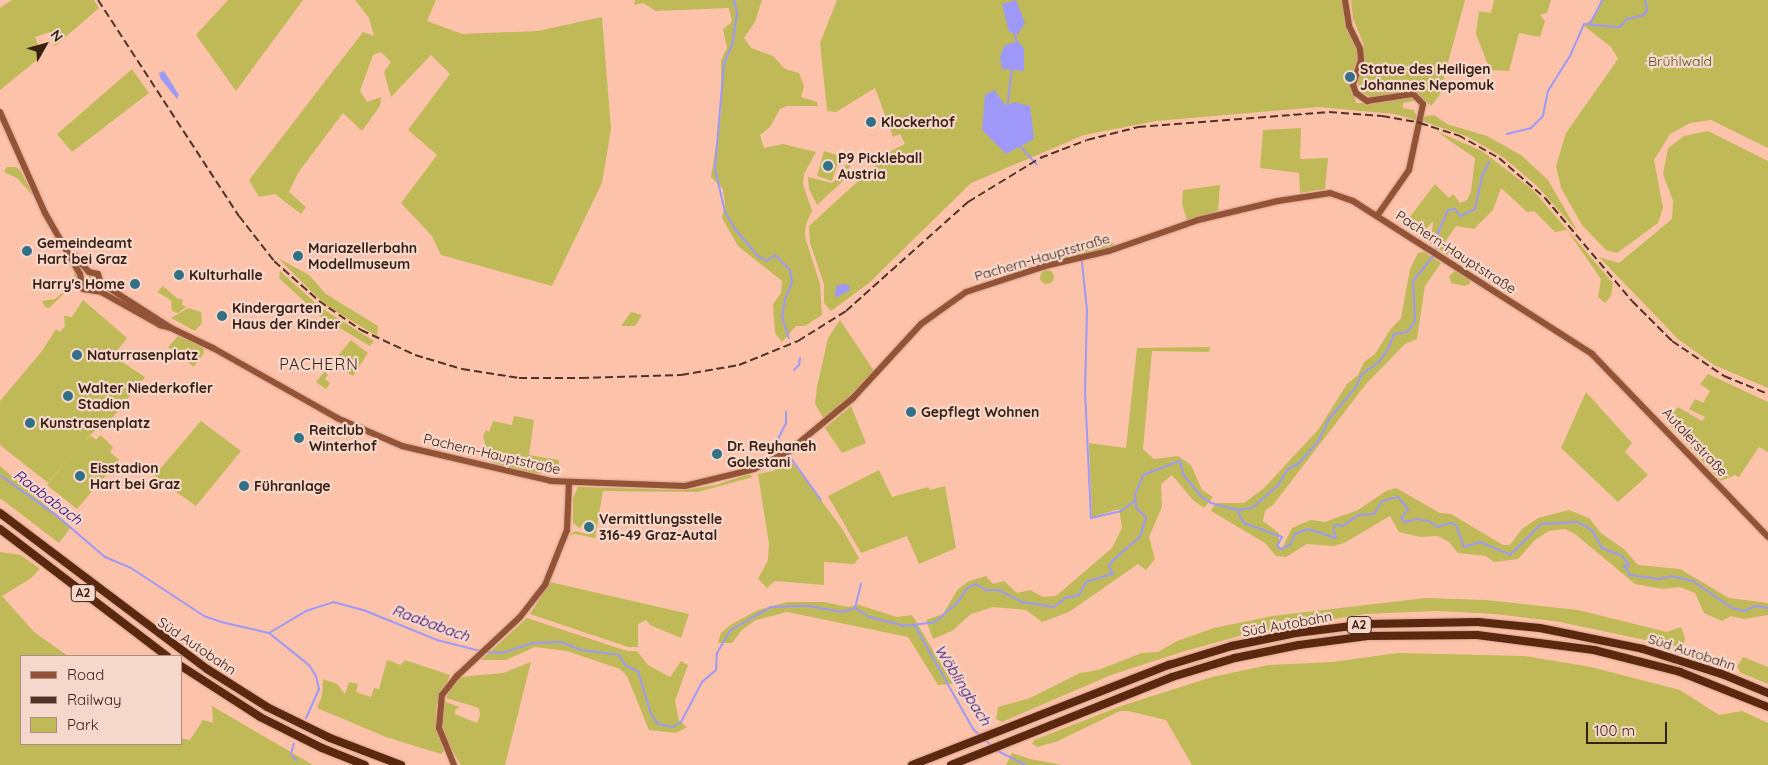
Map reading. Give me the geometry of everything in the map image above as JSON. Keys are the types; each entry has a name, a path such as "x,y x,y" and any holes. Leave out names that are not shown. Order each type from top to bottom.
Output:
{"highway":[{"name":"Süd Autobahn","path":"0,513 207,669 268,706 330,738 401,765"},
{"name":"Süd Autobahn","path":"0,528 166,655"},
{"name":"Süd Autobahn","path":"912,765 968,745 1160,668 1223,649 1296,633 1367,624 1478,622 1540,628 1643,649 1722,674 1768,693"},
{"name":"Süd Autobahn","path":"951,765 1114,699 1226,661 1299,645 1367,636 1469,635 1538,640 1639,660 1718,686 1768,707"},
{"name":"Süd Autobahn","path":"182,667 260,717 322,748 365,765"}],"main road":[{"path":"1345,0 1349,26 1360,48 1361,60 1353,85 1356,93 1367,101 1413,94 1423,104 1412,164 1377,216"},
{"name":"Pachern-Hauptstraße","path":"0,112 46,213 70,253 81,277 80,284 84,290 96,291 160,326 171,328"},
{"name":"Pachern-Hauptstraße","path":"70,253 88,272 98,274 101,283 171,328 368,433 402,446 569,483 685,486 721,480 758,467 788,451 853,398 932,314 966,292 1002,279 1109,251 1198,220 1315,194 1330,193 1353,201 1577,342 1603,364"},
{"path":"81,277 88,272"},
{"path":"96,291 101,283"},
{"name":"Autalerstraße","path":"1603,364 1768,537"},
{"path":"454,765 440,733 439,707 447,687 530,606 550,574 567,530 569,483"}],"green space":[{"path":"12,0 94,0 99,8 55,46 50,32 35,37 42,56 0,90 0,8"},
{"path":"228,0 303,0 236,91 196,35"},
{"path":"355,0 436,0 427,21 462,34 538,31 602,17 611,129 602,183 552,286 441,255 432,236 401,203 437,155 408,130 450,74 431,55 391,97 384,72 391,62 381,52 373,55 360,91 367,102 381,97 380,106 362,131 343,113 298,173 289,192 306,207 301,214 275,194 259,197 249,180 363,32 374,36 369,18"},
{"path":"635,0 762,0 755,22 744,38 751,48 773,56 785,69 799,73 804,86 801,97 817,102 818,106 787,106 780,109 770,127 760,135 764,148 783,144 816,152 804,174 803,184 812,211 806,224 805,237 820,284 822,315 805,326 796,326 782,342 775,333 773,304 781,293 782,281 738,246 722,218 725,204 723,189 711,177 721,113 721,60 727,48 723,29 732,22 729,8 656,11 643,3 634,5"},
{"path":"837,0 1342,0 1357,47 1357,62 1350,80 1356,103 1373,104 1410,96 1414,101 1403,103 1403,108 1414,110 1418,121 1395,114 1318,107 1156,121 1084,135 971,183 869,283 831,311 824,303 824,284 810,243 809,226 891,151 905,144 900,134 893,137 875,88 836,112 827,111 820,43"},
{"path":"1351,0 1465,0 1439,96 1431,106 1414,91 1374,98 1361,93 1357,80 1364,45 1353,18"},
{"path":"1494,0 1551,0 1547,13 1540,15 1545,21 1540,37 1519,33 1509,71 1490,70 1476,34 1479,11 1491,13"},
{"name":"Brühlwald","path":"1603,0 1768,0 1768,148 1711,120 1690,123 1670,134 1654,160 1663,208 1658,223 1617,253 1606,250 1582,225 1561,188 1556,166 1566,133 1618,59 1611,47 1584,26 1595,16"},
{"path":"132,69 149,93 72,152 57,134"},
{"path":"1434,115 1447,124 1487,136 1521,155 1548,180 1578,232 1537,186 1503,157 1466,136 1422,121 1426,116"},
{"path":"1301,128 1300,159 1328,158 1325,189 1300,193 1299,173 1260,168 1263,130"},
{"path":"1436,131 1482,151 1533,190 1613,283 1611,296 1605,303 1598,297 1601,279 1567,230 1555,232 1534,211 1527,212 1501,188 1493,210 1474,229 1456,226 1443,245 1456,255 1454,259 1425,240 1432,231 1433,221 1421,235 1406,222 1435,184 1449,198 1453,194 1460,203 1467,200 1471,192 1475,158"},
{"path":"1708,131 1768,161 1768,388 1714,365 1678,339 1599,257 1619,263 1672,219 1673,201 1663,174 1668,148 1684,136"},
{"name":"P9 Pickleball Austria","path":"824,151 840,156 832,181 817,176"},
{"path":"851,156 854,158 843,181 817,205 809,189 808,177 832,183 839,177"},
{"path":"7,167 16,167 20,170 34,197 17,178 4,172"},
{"path":"1220,185 1218,211 1187,220 1182,204 1183,190"},
{"path":"1112,242 1114,246 1100,251 1067,259 1045,259"},
{"path":"1424,252 1441,263 1425,286 1417,339 1405,344 1366,384 1273,505 1265,511 1263,521 1279,533 1279,547 1282,548 1292,528 1311,520 1325,522 1358,510 1386,491 1396,488 1440,513 1451,514 1503,545 1510,545 1522,529 1538,518 1569,510 1589,518 1601,533 1625,550 1638,565 1680,569 1729,598 1768,603 1768,615 1744,619 1731,616 1722,621 1704,613 1695,593 1680,587 1663,589 1635,584 1575,534 1565,529 1549,531 1535,540 1518,559 1494,562 1486,556 1458,553 1449,542 1438,536 1420,537 1399,532 1390,516 1344,543 1334,546 1307,544 1286,557 1276,556 1265,543 1211,511 1216,503 1244,503 1264,488 1318,430 1347,384 1358,375 1364,362 1375,354 1390,330 1401,318 1410,269 1418,253"},
{"path":"278,258 309,275 326,294 378,326 377,336 325,305"},
{"path":"1047,270 1052,272 1054,277 1052,282 1047,284 1042,282 1040,277 1042,272"},
{"path":"75,271 77,276 75,283 49,308 45,307 42,301 55,299 71,286"},
{"path":"280,271 320,307 374,341 370,346 321,317 279,278"},
{"path":"1455,271 1470,278 1470,284 1465,286 1451,283 1449,276"},
{"path":"89,276 93,276 97,282 93,288 89,288 85,284 85,280"},
{"path":"163,286 178,299 183,299 182,305 186,307 178,313 172,311 171,300 157,292"},
{"name":"Walter Niederkofler Stadion","path":"83,300 127,338 113,356 145,377 102,431 97,428 86,440 91,436 96,440 100,435 113,448 110,452 119,460 77,509 47,485 70,457 48,483 0,445 0,401 42,351 56,329 60,332 65,326 64,316 72,317"},
{"path":"188,308 201,312 202,323 195,331 171,318"},
{"path":"631,312 642,315 635,326 621,326"},
{"path":"840,320 874,371 852,396 824,419 815,404 817,387 828,338"},
{"path":"178,336 203,347 204,353 194,367 168,347"},
{"path":"351,340 368,353 353,376 342,369 348,360 342,355 325,379 330,383 326,389 316,382"},
{"path":"1210,347 1209,352 1152,351 1143,449 1154,459 1178,456 1191,465 1202,490 1213,497 1204,508 1193,500 1172,475 1161,484 1162,507 1149,537 1155,559 1146,570 1138,564 1069,612 1042,622 1026,610 993,607 971,614 952,631 933,639 926,620 943,614 958,589 969,581 986,576 993,584 1004,581 1017,593 1030,590 1043,597 1056,596 1112,548 1122,528 1119,509 1092,517 1089,443 1126,448 1137,348"},
{"path":"1708,374 1768,402 1768,452 1759,447 1739,477 1735,475 1721,481 1666,421 1678,407 1702,421 1705,417 1689,409 1695,399 1703,403 1710,391 1700,384"},
{"path":"1586,392 1632,443 1625,452 1648,475 1618,502 1561,448"},
{"path":"851,406 866,443 842,453 825,428"},
{"path":"514,416 534,420 529,455 559,460 559,469 547,464 546,472 536,474 491,462 491,448 486,447 483,436 486,430 489,432 493,421 512,425"},
{"path":"201,421 241,451 196,506 154,476"},
{"path":"789,458 841,527 859,558 854,564 824,562 824,585 775,581 767,588 758,579 768,560 769,544 758,474 773,471"},
{"path":"0,466 71,527 59,543 0,498"},
{"path":"879,470 892,497 928,487 930,490 945,486 956,548 919,564 907,536 861,553 828,496"},
{"path":"749,474 753,477 698,492 603,491 595,538 575,534 568,536 575,531 587,534 588,530 582,529 583,525 579,528 573,523 573,498 578,487 684,490 716,485"},
{"path":"0,552 21,555 40,569 30,579 2,596 34,632 67,655 20,655 20,745 182,745 182,738 190,740 203,720 213,723 212,706 313,765 0,765"},
{"path":"550,582 689,614 681,638 650,625 646,620 638,624 638,647 628,647 530,614"},
{"path":"1426,598 1486,600 1578,610 1667,632 1681,627 1685,638 1683,648 1560,622 1495,614 1437,611 1365,614 1250,633 1182,652 1111,675 1002,722 996,719 998,707 1030,698 1080,673 1098,670 1142,653 1158,652 1177,641 1214,628 1272,616"},
{"path":"787,602 824,602 848,607 859,605 897,617 912,615 953,684 938,685 908,637 787,612 756,620 742,630 732,643 718,643 721,633 730,625 758,610"},
{"path":"527,618 627,651 637,651 648,665 670,677 681,661 688,665 675,701 679,721 687,727 676,733 649,730 627,676 620,669 567,651 535,647 506,660 481,660"},
{"path":"1398,653 1525,656 1591,667 1680,690 1719,715 1742,711 1768,723 1768,765 1192,765 1166,720 1128,711 1120,711 1058,741 1038,747 1032,744 1034,740 1121,706 1212,677 1269,665 1332,662"},
{"path":"1743,657 1768,667 1768,684 1741,673 1737,667"},
{"path":"387,660 401,665 405,660 450,675 436,707 437,729 444,751 441,754 386,737 317,708 322,696 323,679 337,684 345,694 349,682 358,684 356,692 371,697 374,688 379,689"},
{"path":"531,662 505,765 461,765 447,742 442,723 443,701 460,707 455,710 455,714 477,723 480,715 479,708 446,698 451,687 460,677 503,673"},
{"path":"1012,753 1030,759 1062,765 1006,765"}],"shaded area":[{"path":"1016,0 1025,23 1018,34 1009,32 1002,4"},
{"path":"1017,41 1024,48 1024,71 1002,69 1000,57 1004,46"},
{"path":"164,71 179,95 177,99 160,78 159,73"},
{"path":"994,90 1006,106 1014,102 1030,106 1034,139 1006,154 982,130 985,95"},
{"path":"849,285 850,290 835,298 836,286"}],"waterway":[{"path":"734,0 737,13 733,43 724,63 715,169 725,212 736,230 758,256 767,261 775,255 790,270 792,282 785,299 782,317 789,338"},
{"path":"1590,24 1602,0"},
{"path":"1507,134 1531,128 1543,116 1548,91 1569,58 1584,24 1620,27 1627,19 1644,15 1647,10 1645,0"},
{"path":"1014,32 1017,42"},
{"path":"1007,108 1012,69"},
{"path":"1020,146 1037,165"},
{"path":"1436,251 1438,233 1448,210 1455,209 1460,216 1475,209 1482,176 1489,162"},
{"path":"1238,510 1252,508 1278,485 1288,469 1298,464 1318,442 1329,419 1356,387 1362,374 1378,363 1388,349 1394,334 1407,332 1412,326 1415,321 1413,281 1434,255"},
{"path":"1082,262 1087,310 1085,391 1091,518 1121,511 1135,501"},
{"path":"794,370 799,365 800,358"},
{"path":"782,447 778,439 786,423 786,412"},
{"path":"790,457 821,500"},
{"name":"Raababach","path":"487,652 502,653 533,643 561,642 581,650 619,655 626,666 638,671 651,714 658,724 673,727 681,722 702,682 716,670 717,653 731,630 771,607 808,606 842,612 855,608 869,617 904,626 935,622 957,603 967,588 976,584 986,590 998,590 1023,602 1054,607 1065,598 1079,595 1086,582 1113,574 1109,566 1112,561 1140,537 1146,517 1136,508 1135,495 1143,475 1180,461 1183,474 1201,496 1211,503 1237,510 1244,523 1282,537 1277,546 1282,549 1291,544 1295,534 1308,529 1336,538 1333,529 1336,525 1343,526 1358,515 1374,514 1382,501 1398,497 1408,509 1401,518 1405,522 1417,519 1429,521 1437,527 1450,523 1456,525 1464,547 1480,542 1510,555 1541,524 1577,522 1592,530 1602,548 1622,556 1629,565 1624,566 1630,575 1660,579 1671,576 1693,581 1732,608 1744,611 1755,606 1768,608"},
{"name":"Raababach","path":"0,475 57,516 105,557 131,568 204,616 221,622 269,633 306,611 333,602 366,611 437,640 480,651"},
{"path":"855,608 861,584"},
{"name":"Wöblingbach","path":"915,626 973,729 980,735"},
{"path":"269,633 309,665 316,676 319,689 306,718"},
{"name":"Wöblingbach","path":"985,740 993,747"},
{"path":"291,753 294,743"},
{"name":"Wöblingbach","path":"996,750 1025,765"},
{"path":"292,756 296,760"}],"railway":[{"path":"98,0 239,216 274,261 319,301 361,330 415,355 462,369 519,378 581,378 681,375 739,365 798,341 846,311 968,202 1040,158 1087,140 1138,127 1329,112 1382,116 1420,123 1458,135 1499,158 1545,198 1632,301 1672,341 1724,376 1768,394"}],"place":[{"name":"Statue des Heiligen Johannes Nepomuk","path":"1350,77"},
{"name":"Klockerhof","path":"871,122"},
{"name":"P9 Pickleball Austria","path":"828,166"},
{"name":"Gemeindeamt Hart bei Graz","path":"27,251"},
{"name":"Mariazellerbahn Modellmuseum","path":"298,256"},
{"name":"Kulturhalle","path":"179,275"},
{"name":"Harry's Home","path":"135,284"},
{"name":"Kindergarten Haus der Kinder","path":"222,316"},
{"name":"Naturrasenplatz","path":"77,355"},
{"name":"Walter Niederkofler Stadion","path":"68,396"},
{"name":"Gepflegt Wohnen","path":"911,412"},
{"name":"Kunstrasenplatz","path":"30,423"},
{"name":"Reitclub Winterhof","path":"299,438"},
{"name":"Dr. Reyhaneh Golestani","path":"717,454"},
{"name":"Eisstadion Hart bei Graz","path":"80,476"},
{"name":"Führanlage","path":"244,486"},
{"name":"Vermittlungsstelle 316-49 Graz-Autal","path":"589,527"}],"district":[{"name":"PACHERN","path":"319,364"}]}
